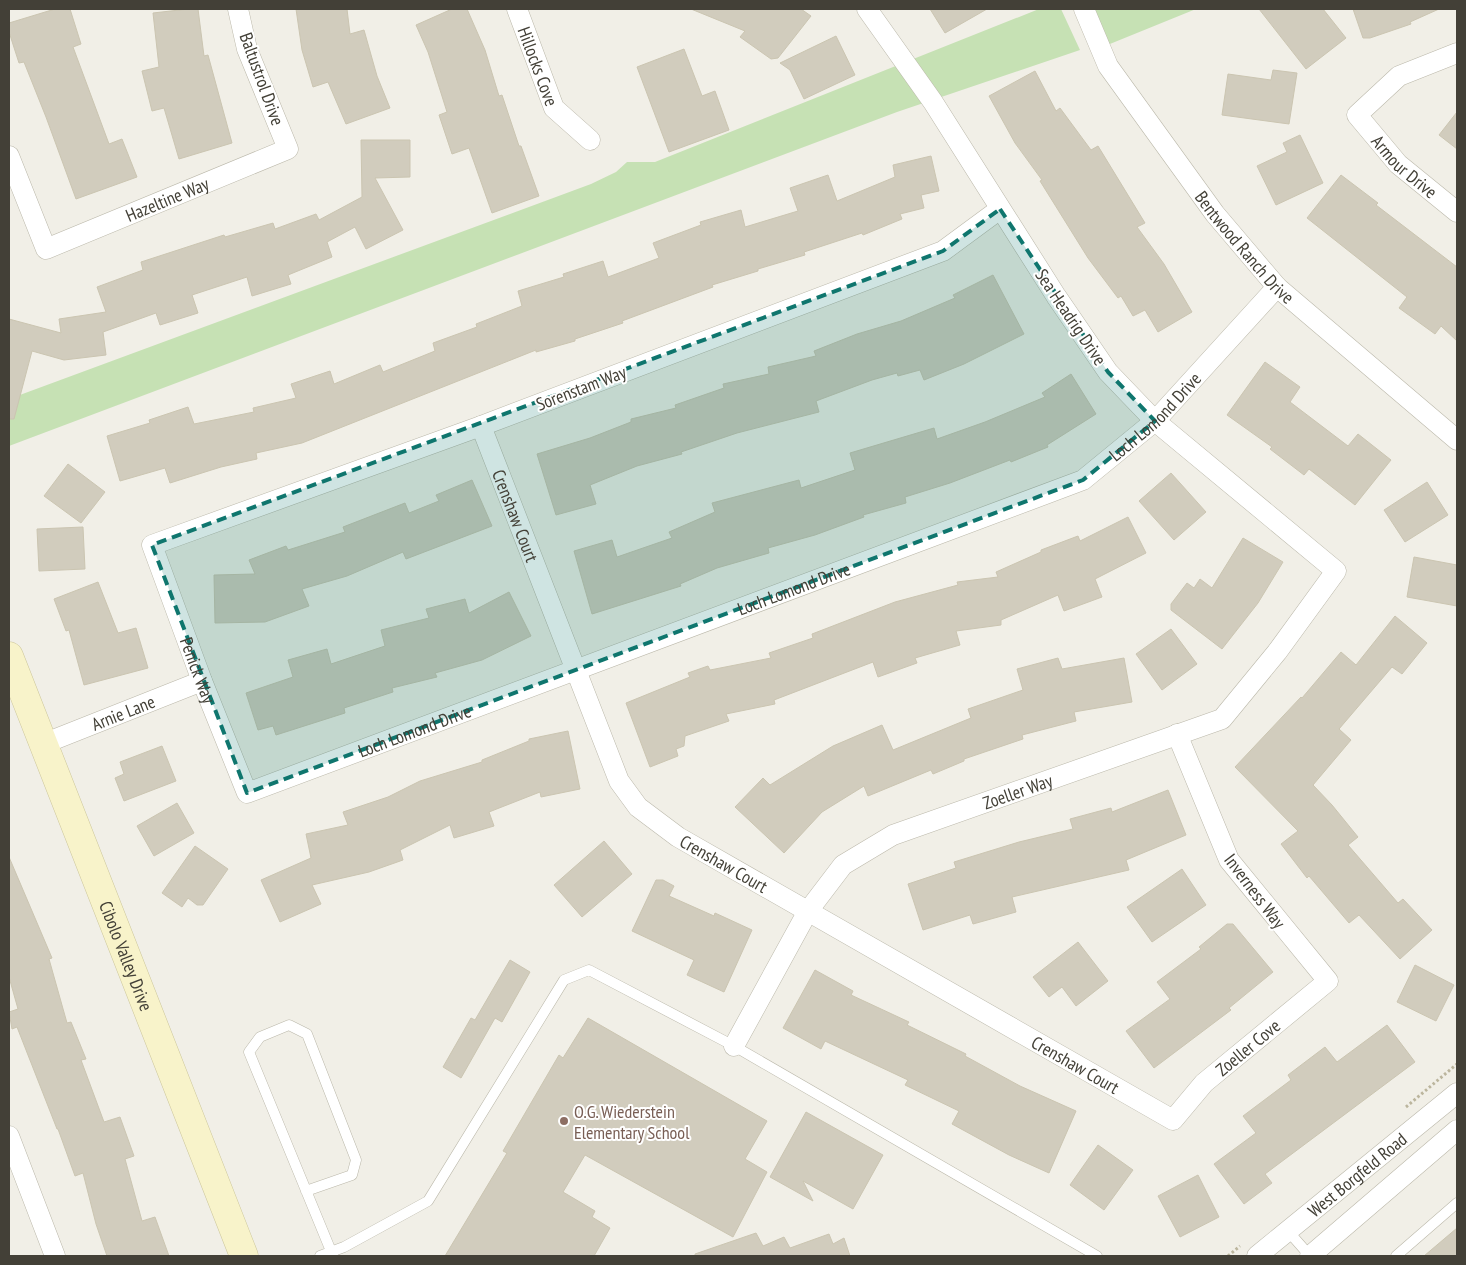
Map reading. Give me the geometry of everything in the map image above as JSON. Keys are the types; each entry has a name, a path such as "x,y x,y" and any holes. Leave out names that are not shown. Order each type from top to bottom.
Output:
{"main road":[{"name":"Cibolo Valley Drive","path":"9,656 244,1256"}],"street":[{"name":"Baltustrol Drive","path":"238,9 247,49 288,149"},
{"name":"Hillocks Cove","path":"517,9 554,108 590,140"},
{"name":"Sea Headrig Drive","path":"867,9 933,102 1000,209 1108,372 1155,421 1336,571"},
{"name":"Bentwood Ranch Drive","path":"1084,9 1108,66 1215,214 1277,287 1457,440"},
{"name":"Armour Drive","path":"1457,54 1399,76 1358,115 1398,164 1457,212"},
{"name":"Hazeltine Way","path":"9,156 46,249 288,149"},
{"name":"Sorenstam Way","path":"152,545 481,426 943,251 1000,209"},
{"name":"Loch Lomond Drive","path":"247,793 1083,480 1155,421 1277,287"},
{"name":"Crenshaw Court","path":"481,426 574,670 619,781 638,808 678,837 1173,1120"},
{"name":"Penick Way","path":"152,545 202,681 247,793"},
{"name":"Zoeller Way","path":"734,1046 808,911 843,865 894,835 1222,719 1277,652 1336,571"},
{"name":"Arnie Lane","path":"43,744 202,681"},
{"name":"Inverness Way","path":"1177,734 1229,860 1328,982"},
{"name":"Zoeller Cove","path":"1173,1120 1204,1083 1328,982"},
{"name":"West Borgfeld Road","path":"1258,1256 1457,1092"},
{"name":"West Borgfeld Road","path":"1310,1256 1457,1130"},
{"path":"9,1136 55,1256"}],"lane":[{"path":"320,1256 332,1254 428,1202 564,980 589,970 734,1046 1097,1256"},
{"path":"306,1191 352,1175 356,1160 307,1034 289,1025 260,1037 249,1052 306,1191 332,1254"},
{"path":"1396,1256 1457,1203"},
{"path":"1288,1231 1310,1256"}],"highlighted area":[{"path":"1000,209 1108,372 1155,421 1083,480 247,793 152,545 943,251"}],"green space":[{"path":"1039,9 1061,9 1080,50 897,112 9,446 9,399 591,184 616,172 627,162 655,162"},
{"path":"1084,9 1196,9 1100,48"}],"building":[{"path":"55,9 70,9 81,44 73,47 109,144 122,139 137,177 76,199 24,62 19,63 9,32 9,23"},
{"path":"198,9 204,56 208,55 232,143 179,159 164,108 152,111 142,71 159,67 153,13"},
{"path":"296,9 347,9 350,34 364,30 377,76 390,108 346,124 328,82 313,87 302,50"},
{"path":"452,9 467,9 485,50 499,96 502,95 519,146 521,146 539,196 492,213 469,148 452,154 439,115 447,112 428,52 416,25"},
{"path":"691,9 801,9 811,16 778,58 771,59 740,37 745,31"},
{"path":"930,9 987,9 945,33"},
{"path":"1259,9 1323,9 1346,38 1306,69"},
{"path":"1353,9 1439,9 1410,22 1411,24 1370,38 1363,38"},
{"path":"836,36 855,75 804,99 790,70 780,63"},
{"path":"684,49 702,96 715,91 729,130 669,152 637,67"},
{"path":"1273,70 1297,73 1289,124 1222,115 1228,74 1271,80"},
{"path":"1035,71 1056,111 1060,108 1091,150 1098,146 1145,223 1137,227 1164,264 1192,312 1158,332 1145,310 1133,316 1121,296 1118,298 1088,258 1040,181 1042,180 1015,143 989,96"},
{"path":"1457,112 1457,149 1439,135"},
{"path":"1300,135 1323,183 1276,205 1257,166 1287,152 1283,143"},
{"path":"361,140 410,140 410,177 375,178 403,230 366,249 355,227 327,242 332,257 288,275 291,284 252,296 247,277 192,295 198,313 160,325 156,313 103,332 106,355 64,360 32,351 14,419 9,419 9,319 61,333 59,319 106,312 97,287 143,270 141,262 224,235 225,237 273,223 275,229 316,214 319,220 362,197"},
{"path":"931,156 939,191 921,195 924,208 900,214 902,219 863,235 862,233 804,252 805,255 712,285 713,287 622,321 623,323 575,339 575,341 536,352 536,350 302,443 256,453 257,459 221,467 170,483 165,468 120,481 107,436 150,423 149,420 188,407 194,424 254,412 253,408 296,398 291,384 330,371 334,384 380,365 383,372 435,351 433,343 477,327 476,324 522,306 518,291 564,277 563,274 603,261 608,277 659,258 653,243 701,225 700,222 741,210 745,227 798,211 790,188 828,175 837,201 895,177 893,165"},
{"path":"1341,175 1378,203 1376,205 1457,267 1457,341 1441,326 1435,334 1399,308 1407,297 1307,218"},
{"path":"993,275 1024,334 964,364 924,380 920,370 898,376 897,373 872,380 816,401 819,412 737,433 681,452 682,454 637,466 590,485 596,504 556,515 537,454 590,438 631,422 631,419 676,408 675,405 724,388 723,384 769,374 768,367 816,356 814,351 857,334 901,321 955,298 953,295"},
{"path":"1265,362 1300,387 1290,402 1348,446 1358,434 1391,460 1355,505 1309,469 1304,475 1270,449 1272,447 1227,415"},
{"path":"1071,374 1096,414 1047,445 1048,447 1011,462 1010,460 950,483 905,497 906,503 863,515 864,517 815,535 768,548 769,553 717,568 680,584 681,586 592,614 574,551 612,540 617,557 672,538 669,532 715,512 712,503 799,480 801,488 855,470 850,453 934,428 937,439 985,422 1045,397 1042,393"},
{"path":"68,464 105,492 81,523 44,496"},
{"path":"1171,473 1206,512 1174,540 1139,501"},
{"path":"472,480 492,526 406,559 403,552 347,576 302,589 309,606 265,622 215,623 214,575 255,574 249,560 286,546 288,550 345,532 343,527 405,503 409,513 439,501 436,495"},
{"path":"1427,482 1448,515 1405,542 1384,510"},
{"path":"1128,517 1146,553 1095,579 1102,597 1064,611 1058,595 1001,620 1001,625 956,631 960,645 915,658 917,663 878,677 873,662 774,700 775,704 726,714 729,721 685,736 684,746 676,749 678,756 650,767 626,703 690,677 688,673 708,666 710,670 771,658 769,653 813,638 812,634 895,602 958,585 957,582 998,577 996,572 1041,552 1041,550 1078,536 1080,541"},
{"path":"83,527 85,569 39,571 37,529"},
{"path":"1243,538 1283,562 1258,603 1222,649 1171,610 1171,604 1187,583 1194,588 1200,579 1212,588"},
{"path":"1414,557 1457,565 1457,606 1407,597"},
{"path":"98,582 118,633 136,628 148,668 84,685 69,630 66,631 54,599"},
{"path":"509,592 531,636 482,660 435,673 437,677 392,688 393,692 344,708 345,713 276,735 273,726 258,730 246,693 293,677 288,660 327,649 331,664 385,646 381,630 429,618 426,609 465,599 469,613"},
{"path":"1395,616 1427,643 1402,674 1392,667 1339,729 1351,740 1313,785 1358,837 1348,845 1398,903 1403,899 1432,930 1400,959 1359,915 1349,923 1309,876 1307,878 1281,844 1298,831 1235,767 1302,698 1341,652 1356,665"},
{"path":"1171,629 1197,664 1162,690 1136,654"},
{"path":"1058,658 1062,669 1124,658 1132,702 1074,712 1076,721 1022,735 1023,739 964,759 964,761 933,774 931,770 868,796 864,786 822,812 784,853 735,807 763,778 770,785 833,746 882,725 893,750 971,718 968,709 1023,690 1017,669"},
{"path":"568,731 580,789 541,797 540,792 489,812 494,826 454,838 450,825 400,850 403,860 369,872 312,885 321,904 280,922 261,880 311,858 306,834 348,825 343,812 388,797 420,781 482,762 482,760 529,741 529,739"},
{"path":"162,746 176,781 124,801 115,778 124,774 120,762"},
{"path":"1168,790 1186,835 1126,860 1129,870 1012,897 1016,912 973,924 970,915 923,930 908,884 956,868 954,862 1019,842 1073,829 1070,819 1111,808 1112,812"},
{"path":"177,803 194,833 154,856 137,826"},
{"path":"604,841 632,874 582,917 554,885"},
{"path":"195,846 228,869 203,905 197,905 188,898 182,907 162,893"},
{"path":"9,857 52,958 49,959 67,1023 71,1022 86,1059 81,1060 104,1122 120,1117 134,1156 125,1159 142,1221 155,1217 169,1256 107,1256 96,1224 83,1173 75,1176 17,1027 12,1029 9,1012 18,1009 9,977"},
{"path":"1182,869 1206,905 1152,942 1127,907"},
{"path":"656,880 663,880 674,886 669,896 714,916 715,913 752,930 724,992 687,975 694,960 632,931"},
{"path":"1227,924 1233,924 1273,972 1229,1008 1231,1010 1154,1068 1126,1031 1170,999 1157,982 1201,949 1199,947"},
{"path":"1078,942 1108,981 1076,1006 1062,987 1049,997 1033,977"},
{"path":"510,960 530,972 502,1022 495,1018 461,1078 443,1067 471,1018 475,1020"},
{"path":"1415,965 1454,985 1436,1021 1397,1002"},
{"path":"815,970 853,991 851,995 909,1022 907,1025 966,1054 965,1056 1020,1086 1076,1111 1049,1173 1009,1155 952,1124 959,1111 905,1085 908,1080 825,1041 821,1049 783,1028"},
{"path":"588,1018 767,1121 745,1159 767,1172 733,1237 585,1155 563,1192 595,1211 592,1217 610,1228 594,1256 445,1256 507,1153 503,1151 559,1055 563,1058"},
{"path":"1387,1025 1415,1062 1265,1174 1272,1183 1244,1204 1214,1164 1256,1133 1243,1116 1291,1080 1288,1075 1325,1047 1337,1062"},
{"path":"806,1112 883,1155 853,1209 803,1181 813,1201 770,1177"},
{"path":"1098,1145 1133,1170 1104,1210 1070,1185"},
{"path":"1198,1175 1219,1217 1180,1237 1158,1196"},
{"path":"1457,1228 1457,1256 1424,1256"},
{"path":"756,1233 763,1246 784,1237 790,1248 829,1234 833,1244 844,1238 850,1256 695,1256 695,1254"}],"place":[{"name":"O.G. Wiederstein Elementary School","path":"564,1121"}]}
